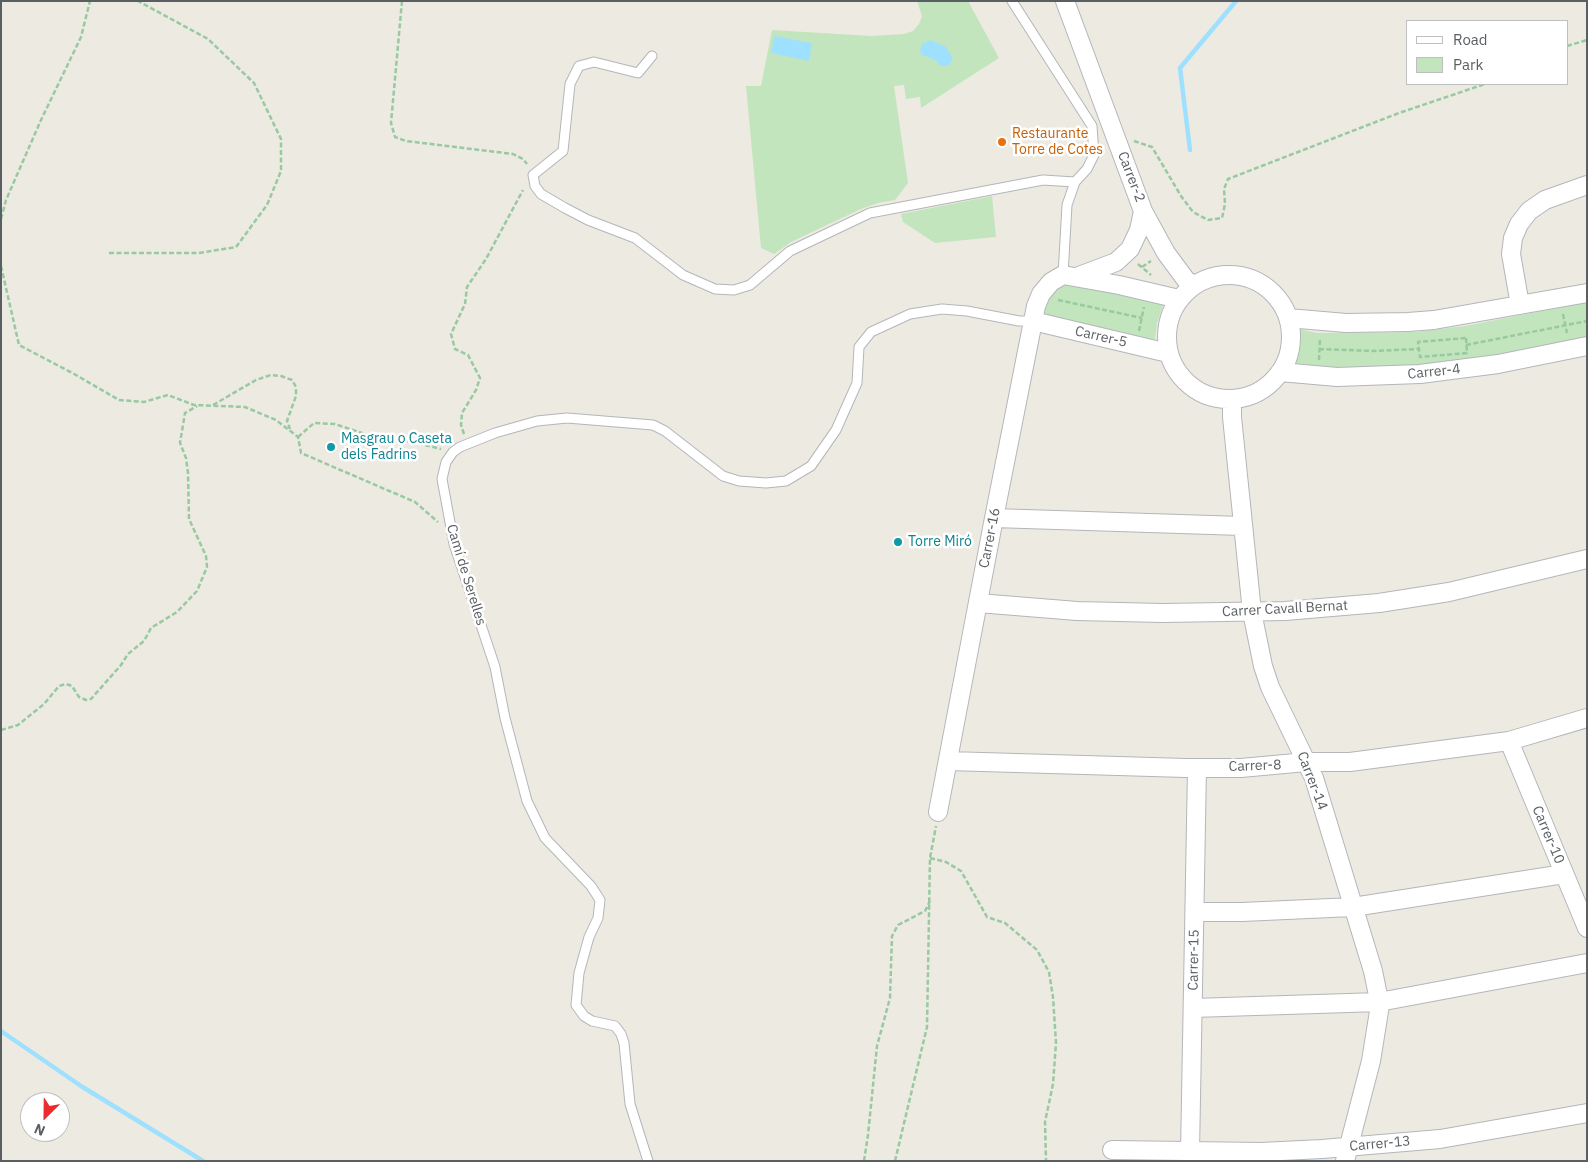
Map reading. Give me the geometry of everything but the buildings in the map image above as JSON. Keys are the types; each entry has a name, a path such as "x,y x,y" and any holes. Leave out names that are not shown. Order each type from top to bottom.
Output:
{"street":[{"name":"Carrer-2","path":"1065,1 1143,211 1166,253 1186,280 1193,285"},
{"path":"1520,305 1511,254 1519,224 1529,211 1545,200 1587,185"},
{"name":"Carrer-16","path":"938,812 994,518 1033,321 1040,296 1047,285 1116,262 1130,249 1139,230 1143,211"},
{"path":"1230,274 1249,278 1266,287 1280,301 1288,318 1290,347 1287,359 1280,372 1269,384 1252,394 1232,399 1212,396 1192,387 1178,372 1168,353 1166,334 1170,316 1179,299 1193,285 1211,277 1230,274"},
{"path":"1070,276 1179,299"},
{"path":"1288,318 1321,322 1426,321 1587,293"},
{"name":"Carrer-5","path":"1033,321 1168,353"},
{"name":"Carrer-4","path":"1280,372 1318,376 1378,376 1454,371 1578,348"},
{"name":"Carrer-14","path":"1232,399 1242,526 1252,612 1263,666 1270,687 1314,778 1373,971 1379,1002 1371,1061 1346,1154"},
{"path":"994,518 1242,526"},
{"name":"Carrer Cavall Bernat","path":"978,603 1077,611 1162,613 1252,612 1371,604 1448,592 1587,558"},
{"name":"Carrer-8","path":"948,761 1197,768 1276,767 1306,762 1350,762 1509,741 1587,718"},
{"name":"Carrer-10","path":"1509,741 1587,928"},
{"name":"Carrer-15","path":"1190,1152 1196,912 1197,768"},
{"path":"1196,912 1251,912 1353,907 1564,874"},
{"path":"1193,1008 1379,1002 1587,963"},
{"name":"Carrer-13","path":"1112,1150 1346,1154 1587,1113"}],"lane":[{"path":"1012,1 1092,126 1094,155 1087,168 1075,182 1066,213 1070,276"},
{"path":"652,56 638,73 594,62 579,66 570,84 563,151 533,174 535,186 541,194 588,220 635,238 665,262 696,282 724,290 734,290 750,285 790,251 870,213 1044,180 1075,182"},
{"path":"452,452 466,444 524,424 547,419 646,423 665,431 723,476 739,481 781,482 806,470 834,435 857,383 859,347 871,332 910,314 942,309 967,311 1018,321 1033,321"},
{"name":"Camí de Serelles","path":"452,452 446,462 442,479 451,533 495,667 505,718 527,801 545,838 591,886 600,900 598,918 589,937 579,973 576,1005 584,1016 592,1021 615,1026 621,1034 624,1043 630,1104 648,1161"}],"path":[{"path":"1,219 6,200 41,120 81,37 90,1"},
{"path":"109,253 199,253 236,246 267,205 281,171 282,139 254,82 208,39 138,1"},
{"path":"402,1 391,123 395,137 513,154 523,159 533,174 486,259 467,287 465,304 451,334 455,349 468,355 480,378 461,418 466,444"},
{"path":"1568,46 1587,40"},
{"path":"1117,140 1140,141 1152,147 1180,196 1193,212 1208,220 1222,218 1225,204 1224,189 1228,179 1399,113 1482,85"},
{"path":"1,266 20,345 119,400 144,402 168,394 198,405 245,407 276,420 298,437 301,453 415,502 451,533"},
{"path":"1040,296 1142,318"},
{"path":"1560,298 1565,325 1578,348"},
{"path":"1466,345 1587,321"},
{"path":"1318,376 1321,322"},
{"path":"1466,338 1466,345 1467,353 1420,357 1418,342 1466,338"},
{"path":"1320,348 1373,352 1419,349"},
{"path":"212,405 256,380 271,375 281,376 292,380 296,387 296,396 287,421 290,431"},
{"path":"1,730 18,725 44,704 59,686 66,684 72,686 79,697 86,700 92,699 122,665 128,654 144,641 151,628 177,612 197,591 207,567 206,556 189,520 188,472 186,458 180,443 185,413 198,405"},
{"path":"298,437 314,423 334,424 371,436 417,443 452,452"},
{"path":"895,1161 927,1027 931,897 930,858 938,812"},
{"path":"930,858 946,862 960,871 987,917 1005,923 1037,950 1049,972 1053,997 1056,1044 1053,1084 1045,1122 1046,1161"},
{"path":"864,1161 877,1046 890,998 892,936 898,925 925,912 931,897"}],"green space":[{"path":"917,1 968,1 999,58 921,108 920,97 906,99 904,85 894,86 908,183 895,200 861,209 791,242 774,254 761,248 746,86 761,86 772,30 871,36 904,34 913,31 919,24 922,16"},
{"path":"992,196 996,237 935,243 903,222 901,214"},
{"path":"1064,282 1164,303 1157,323 1155,340 1042,314 1043,303"},
{"path":"1587,302 1587,343 1544,351 1378,371 1292,368 1296,356 1299,329 1317,333 1414,332 1465,326"}],"water":[{"path":"774,36 812,43 809,61 771,53"},
{"path":"931,40 946,47 953,59 948,66 941,66 934,59 922,55 920,50 922,44"}],"waterway":[{"path":"1190,150 1180,68 1236,1"},
{"path":"1,1031 81,1086 203,1161"}],"place":[{"name":"Restaurante Torre de Cotes","path":"1002,142"},
{"name":"Masgrau o Caseta dels Fadrins","path":"331,447"},
{"name":"Torre Miró","path":"898,542"}]}
